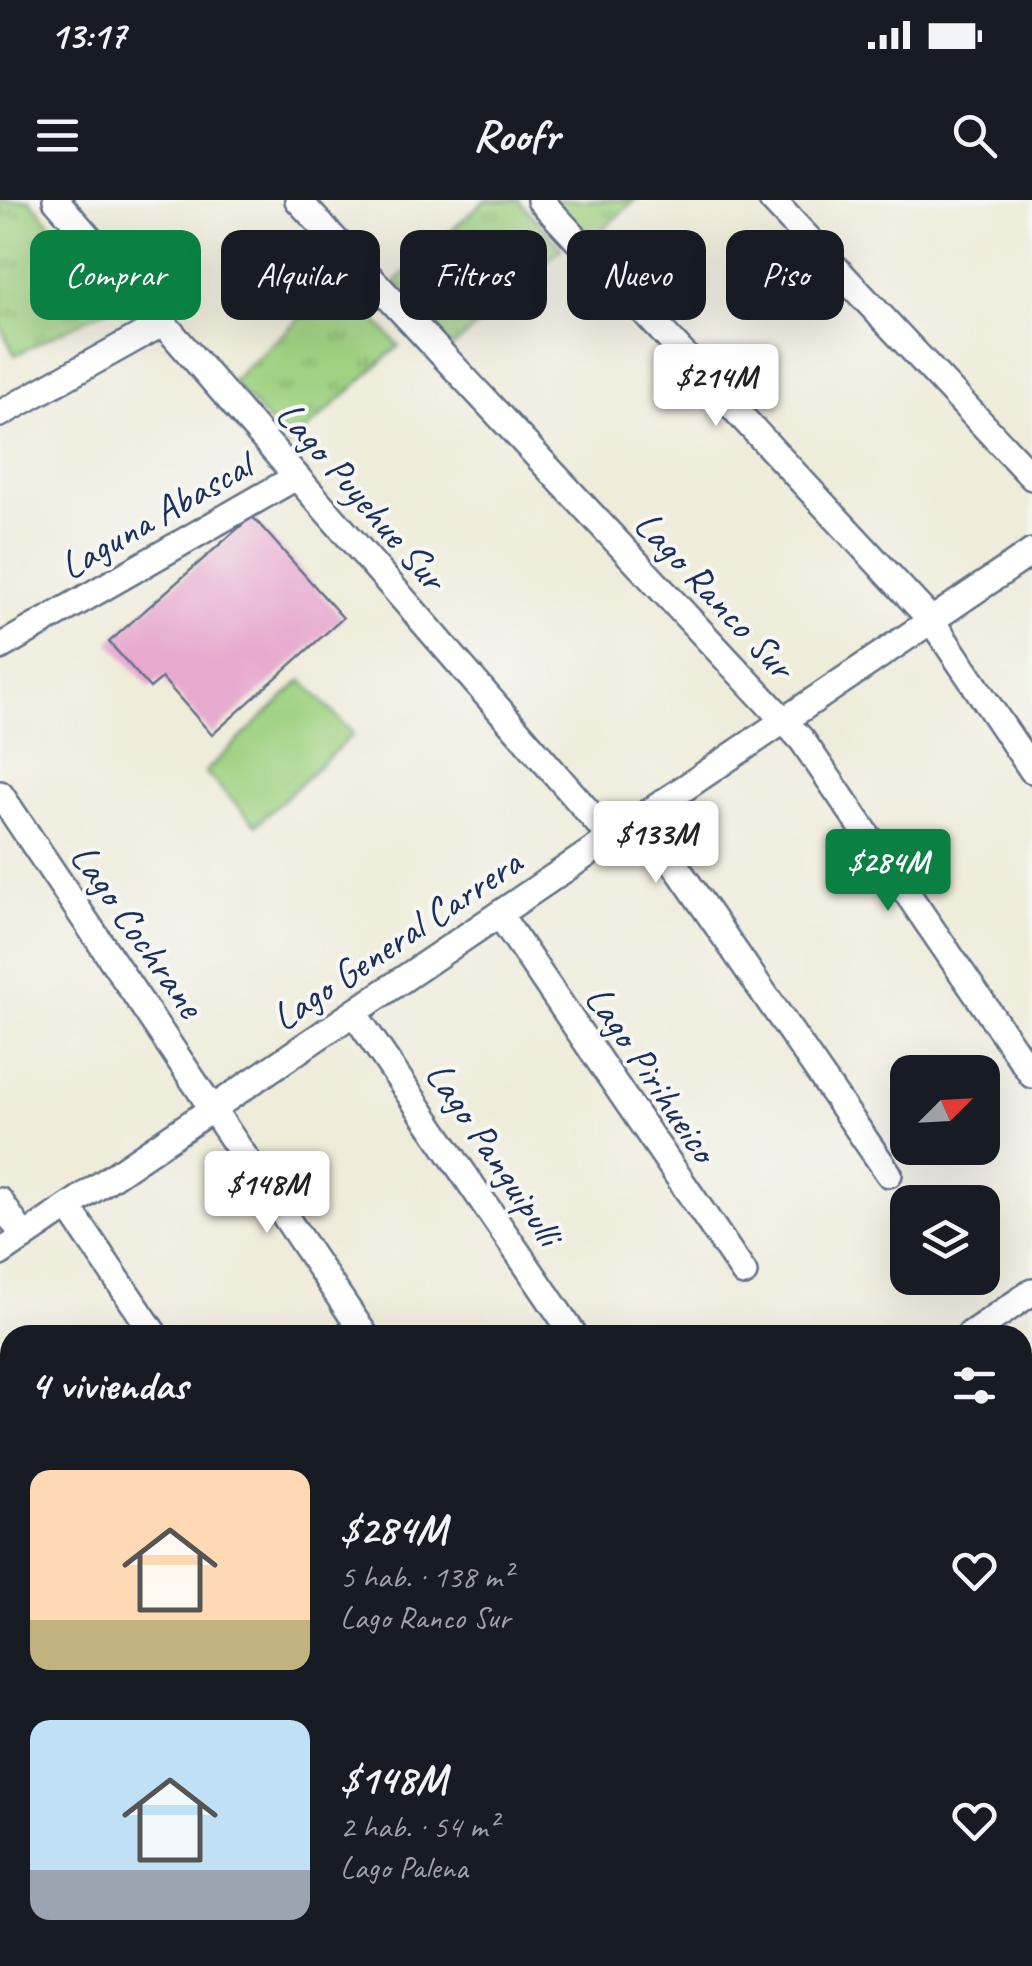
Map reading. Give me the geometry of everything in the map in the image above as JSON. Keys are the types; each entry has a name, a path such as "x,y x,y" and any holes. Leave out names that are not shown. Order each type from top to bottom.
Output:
{"street":[{"name":"Lago Puyehue Sur","path":"56,200 611,838"},
{"name":"Lago Ranco Sur","path":"298,200 802,740 1032,1075"},
{"path":"540,200 932,620 1032,770"},
{"path":"772,200 1032,477"},
{"path":"0,414 163,323"},
{"name":"Laguna Abascal","path":"0,647 296,477"},
{"name":"Lago General Carrera","path":"0,1254 1032,552"},
{"name":"Lago Cochrane","path":"0,794 358,1325"},
{"path":"642,817 889,1174"},
{"name":"Lago Pirihueico","path":"499,914 744,1274"},
{"name":"Lago Panguipulli","path":"354,1013 567,1325"},
{"path":"0,1201 24,1237"},
{"path":"68,1208 148,1325"},
{"path":"984,1325 1032,1292"}],"green space":[{"path":"0,200 30,200 56,230 30,230 30,320 84,320 15,355 0,326"},
{"path":"485,200 518,200 546,230 452,230"},
{"path":"552,200 635,200 602,230 580,230"},
{"path":"547,232 562,248 547,262"},
{"path":"298,320 375,320 399,346 290,445 232,381"},
{"path":"429,320 483,320 453,347"},
{"path":"302,680 353,734 256,825 205,772"}],"building":[{"path":"252,516 343,618 212,735 162,678 150,688 109,642"}]}
